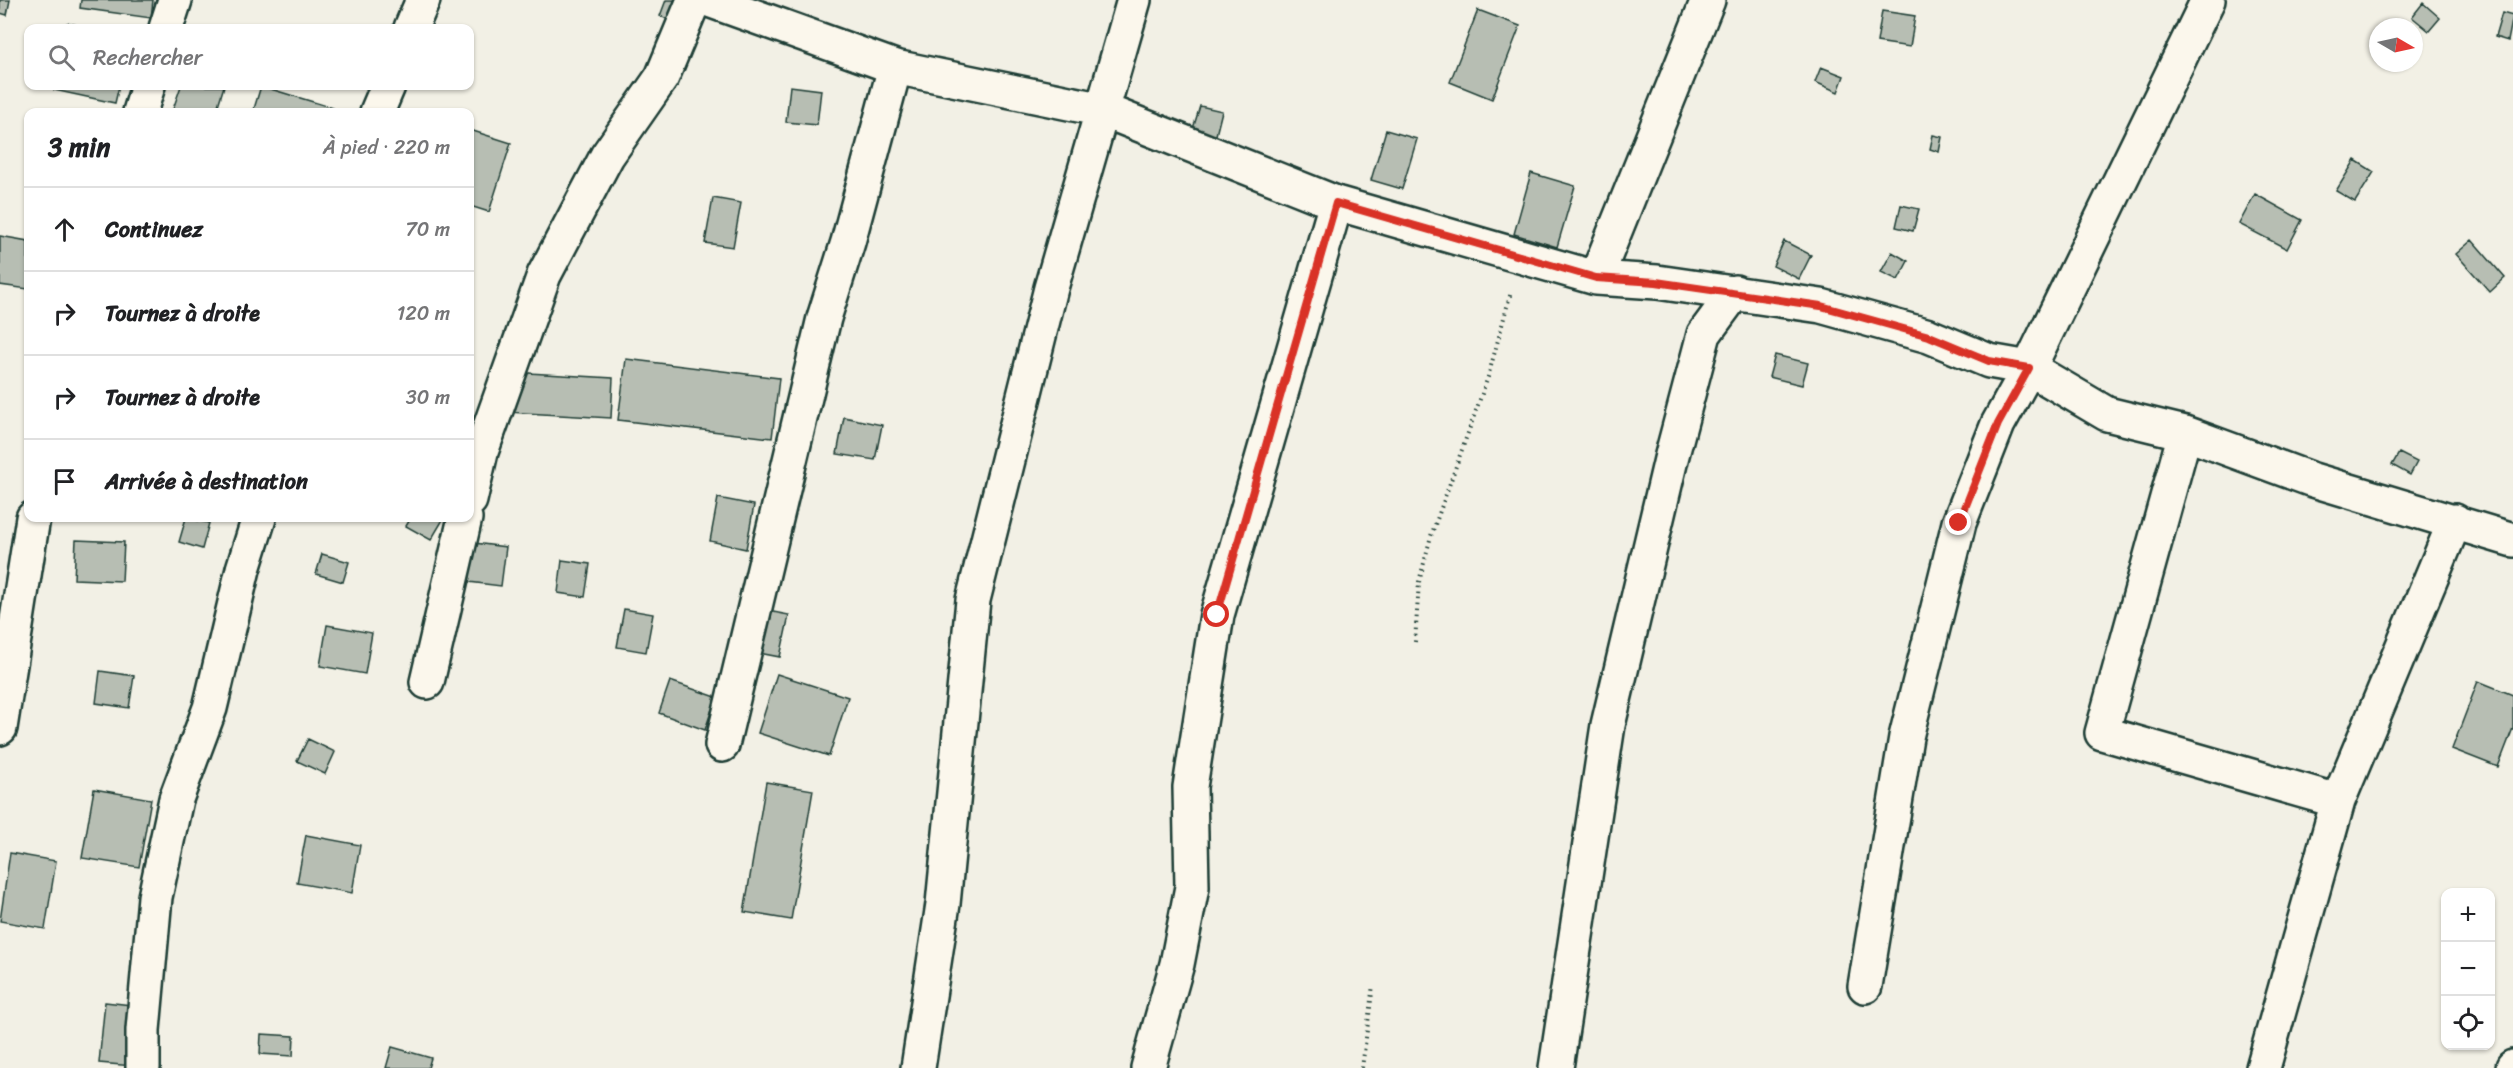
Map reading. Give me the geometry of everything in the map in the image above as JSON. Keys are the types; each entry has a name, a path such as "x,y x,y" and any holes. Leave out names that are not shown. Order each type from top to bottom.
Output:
{"street":[{"path":"167,24 175,0"},
{"path":"413,24 423,0"},
{"path":"474,483 481,452 544,275 608,156 662,77 694,0"},
{"path":"709,0 895,67 1103,110 1336,203 1596,278 1656,282 1821,306 1929,336 1989,361 2029,368 2107,414 2185,433 2310,479 2513,540"},
{"path":"918,1068 943,904 973,600 1051,288 1134,0"},
{"path":"1596,278 1708,0"},
{"path":"1865,986 1906,737 1959,523 1998,424 2029,368 2208,0"},
{"path":"722,745 824,318 848,242 895,67"},
{"path":"141,108 147,90"},
{"path":"379,108 386,90"},
{"path":"1148,1068 1178,964 1192,887 1190,787 1217,615 1336,203"},
{"path":"1556,1068 1608,725 1672,455 1704,334 1735,292"},
{"path":"2185,433 2102,733 2338,801"},
{"path":"2263,1068 2338,801 2455,521"},
{"path":"0,728 32,522"},
{"path":"143,1068 143,1030 155,897 177,799 210,708 243,569 258,522"},
{"path":"427,682 464,522"}],"path":[{"path":"1415,642 1419,582 1426,555 1488,377 1520,256"},
{"path":"1362,1068 1373,985"}],"building":[{"path":"0,0 10,0 7,15 0,13"},
{"path":"81,0 153,0 151,18 80,8"},
{"path":"666,0 681,0 679,24 660,16"},
{"path":"2423,3 2440,18 2429,31 2423,26 2423,18 2412,17"},
{"path":"1478,10 1520,26 1492,99 1450,82"},
{"path":"1882,11 1915,16 1910,47 1877,42"},
{"path":"2502,13 2513,16 2508,41 2495,37"},
{"path":"1821,67 1844,76 1838,92 1815,82"},
{"path":"790,86 821,90 817,125 786,122"},
{"path":"54,90 118,90 115,103"},
{"path":"180,90 223,90 217,108 173,108"},
{"path":"260,90 274,90 333,108 254,108"},
{"path":"1200,106 1222,111 1215,139 1192,132"},
{"path":"1386,130 1417,139 1402,189 1371,180"},
{"path":"474,131 511,143 489,212 474,207"},
{"path":"1933,135 1942,137 1939,152 1930,149"},
{"path":"2355,160 2374,172 2355,202 2336,191"},
{"path":"1531,173 1575,186 1557,247 1514,234"},
{"path":"2255,194 2302,220 2287,249 2239,224"},
{"path":"713,198 741,203 733,247 705,243"},
{"path":"1901,205 1919,209 1913,231 1896,227"},
{"path":"0,236 24,240 24,288 0,285"},
{"path":"2472,240 2505,278 2490,292 2456,254"},
{"path":"1784,241 1811,255 1799,279 1773,266"},
{"path":"1892,252 1908,261 1898,280 1881,272"},
{"path":"1775,355 1808,363 1802,385 1769,377"},
{"path":"626,359 779,378 772,438 618,420"},
{"path":"511,372 613,378 611,418 508,412"},
{"path":"844,417 882,425 875,460 837,454"},
{"path":"2399,453 2417,462 2410,475 2392,465"},
{"path":"718,498 754,505 746,549 710,541"},
{"path":"185,522 209,523 202,549 179,542"},
{"path":"408,522 442,522 431,540 406,526"},
{"path":"76,540 124,542 122,581 74,579"},
{"path":"474,543 506,547 501,586 469,582"},
{"path":"322,554 349,562 343,582 316,574"},
{"path":"562,560 590,564 585,597 558,593"},
{"path":"624,609 653,614 646,652 617,647"},
{"path":"763,610 789,615 780,657 754,652"},
{"path":"327,625 372,633 365,674 320,666"},
{"path":"100,671 134,676 129,708 96,703"},
{"path":"777,674 848,697 829,756 758,733"},
{"path":"670,681 716,697 705,730 659,713"},
{"path":"2478,681 2513,695 2513,728 2498,767 2452,749"},
{"path":"308,739 335,752 325,774 297,761"},
{"path":"766,782 813,790 791,920 744,912"},
{"path":"94,789 151,799 139,867 82,858"},
{"path":"306,835 360,845 352,893 297,883"},
{"path":"10,853 56,861 45,929 0,921"},
{"path":"105,1002 140,1006 133,1066 99,1063"},
{"path":"261,1034 294,1036 293,1056 260,1054"},
{"path":"392,1047 431,1058 428,1068 386,1068"}],"route":[{"path":"1217,615 1336,203 1596,278 1656,282 1821,306 1929,336 1989,361 2029,368 1998,424 1959,523"}]}
